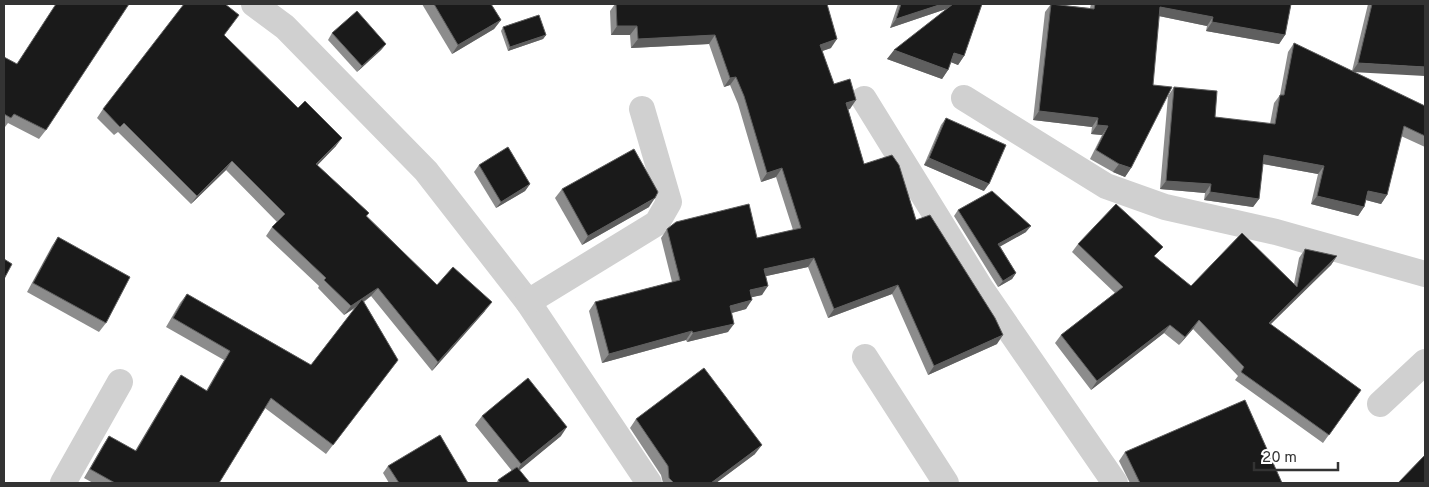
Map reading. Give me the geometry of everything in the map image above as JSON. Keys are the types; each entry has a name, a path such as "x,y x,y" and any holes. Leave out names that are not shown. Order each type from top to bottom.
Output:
{"street":[{"path":"254,4 286,27 426,171 528,302 649,483"},
{"path":"864,98 982,290 1115,483"},
{"path":"964,98 1106,186 1165,207 1276,232 1425,274"},
{"path":"528,302 657,223 669,202 642,109"},
{"path":"864,357 946,483"},
{"path":"1380,404 1425,362"},
{"path":"63,483 120,382"}],"building":[{"path":"56,4 129,4 46,130 14,114 11,118 4,114 4,57 17,64"},
{"path":"184,4 225,4 239,15 224,35 298,108 305,101 342,138 316,164 369,213 366,216 437,285 453,267 492,302 438,362 378,288 351,306 324,280 326,278 272,227 285,214 232,161 197,196 124,123 120,127 103,109"},
{"path":"434,4 491,4 501,20 458,45"},
{"path":"616,4 827,4 837,39 820,45 834,84 850,79 856,100 846,103 864,164 892,155 899,165 916,220 930,215 995,318 1003,335 934,366 898,285 834,309 814,258 764,269 768,286 750,290 752,300 730,306 734,324 693,333 692,331 609,354 595,302 680,280 667,229 676,222 749,204 757,238 801,228 782,168 767,173 744,96 736,77 730,78 715,35 638,39 637,26 617,26"},
{"path":"901,4 942,4 896,19"},
{"path":"953,4 982,4 964,56 954,53 948,70 894,50"},
{"path":"1051,4 1094,9 1095,4 1291,4 1285,35 1212,22 1213,17 1160,7 1153,85 1172,87 1131,168 1119,164 1096,150 1108,126 1097,125 1098,118 1039,111"},
{"path":"1372,4 1425,4 1425,67 1358,63"},
{"path":"357,11 386,44 362,66 332,33"},
{"path":"539,15 546,35 510,47 503,27"},
{"path":"1294,43 1425,106 1425,136 1404,126 1387,195 1368,191 1364,207 1317,196 1324,166 1264,155 1259,199 1210,192 1211,184 1166,181 1174,87 1217,91 1215,117 1275,124 1280,95 1284,95"},
{"path":"946,118 1006,145 989,184 929,158"},
{"path":"508,147 530,184 501,202 479,165"},
{"path":"634,149 658,192 655,198 588,236 562,189"},
{"path":"992,191 1031,226 998,244 1016,273 1003,281 958,210"},
{"path":"1116,204 1163,247 1154,256 1191,286 1242,233 1297,287 1305,249 1337,256 1269,323 1361,390 1329,435 1241,372 1244,367 1199,320 1185,337 1170,325 1097,381 1061,335 1123,287 1078,244"},
{"path":"58,237 130,277 106,323 33,283"},
{"path":"4,259 12,264 4,279"},
{"path":"187,294 311,365 362,299 398,360 333,445 271,398 219,483 115,483 90,469 109,436 136,451 181,375 207,391 230,351 173,318"},
{"path":"704,368 762,445 711,483 674,483 669,478 668,466 636,419"},
{"path":"528,378 567,427 521,464 482,416"},
{"path":"1245,400 1282,483 1140,483 1125,452"},
{"path":"440,435 468,483 399,483 388,466"},
{"path":"1425,455 1425,483 1398,483"},
{"path":"517,467 530,483 500,483 498,480"}]}
